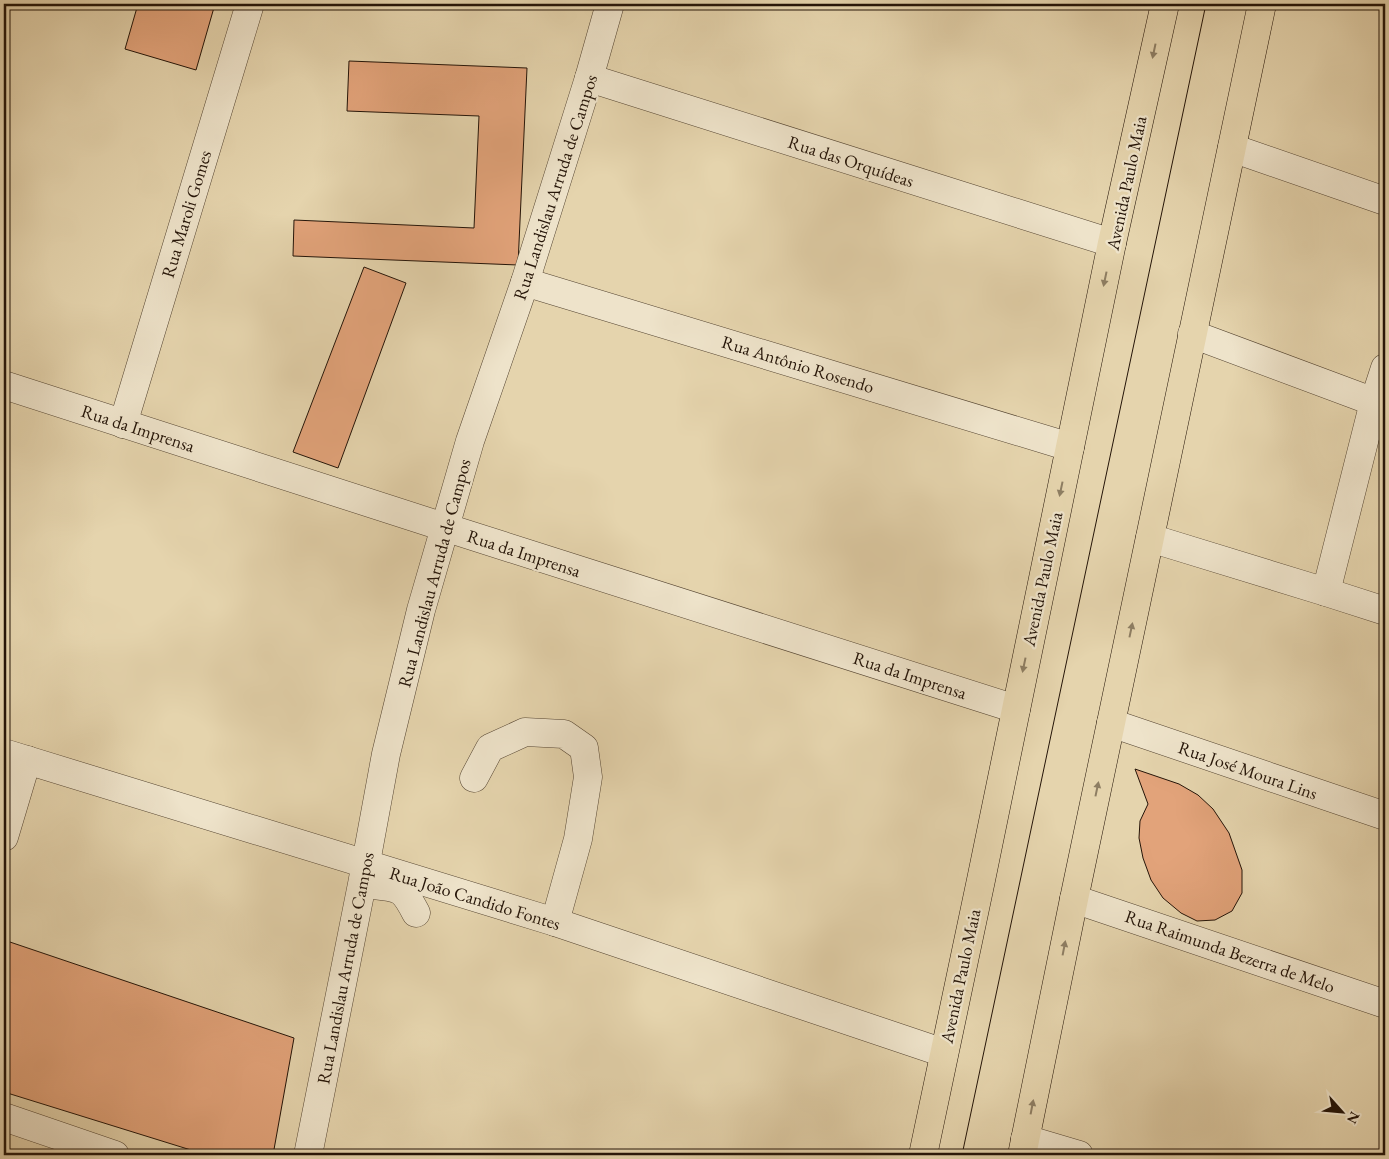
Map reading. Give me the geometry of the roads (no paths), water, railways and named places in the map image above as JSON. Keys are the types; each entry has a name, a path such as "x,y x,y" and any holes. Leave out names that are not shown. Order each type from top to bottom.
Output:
{"main road":[{"name":"Avenida Paulo Maia","path":"923,1155 982,880 1112,243 1164,4"},
{"path":"1024,1147 1074,899 1262,4"}],"street":[{"name":"Rua Maroli Gomes","path":"123,424 250,4"},
{"name":"Rua Landislau Arruda de Campos","path":"308,1155 386,754 422,610 444,527 470,441 525,282 589,78 610,4"},
{"name":"Rua das Orquídeas","path":"589,78 1112,243"},
{"path":"1232,148 1385,201"},
{"name":"Rua Antônio Rosendo","path":"525,282 1070,446"},
{"path":"1192,334 1379,404"},
{"path":"1326,592 1379,404 1385,368"},
{"name":"Rua da Imprensa","path":"4,385 1016,709"},
{"path":"1150,538 1385,612"},
{"name":"Rua José Moura Lins","path":"1111,723 1385,816"},
{"path":"474,778 490,748 525,732 564,734 584,748 588,777 578,839 555,922"},
{"path":"4,837 15,757"},
{"name":"Rua João Candido Fontes","path":"15,757 363,874 555,922 944,1053"},
{"path":"363,874 399,888 406,895 416,912"},
{"name":"Rua Raimunda Bezerra de Melo","path":"1074,899 1385,1004"},
{"path":"4,1117 115,1155"},
{"path":"1024,1147 1079,1155"}],"tram line":[{"path":"962,1155 1206,4"}]}
